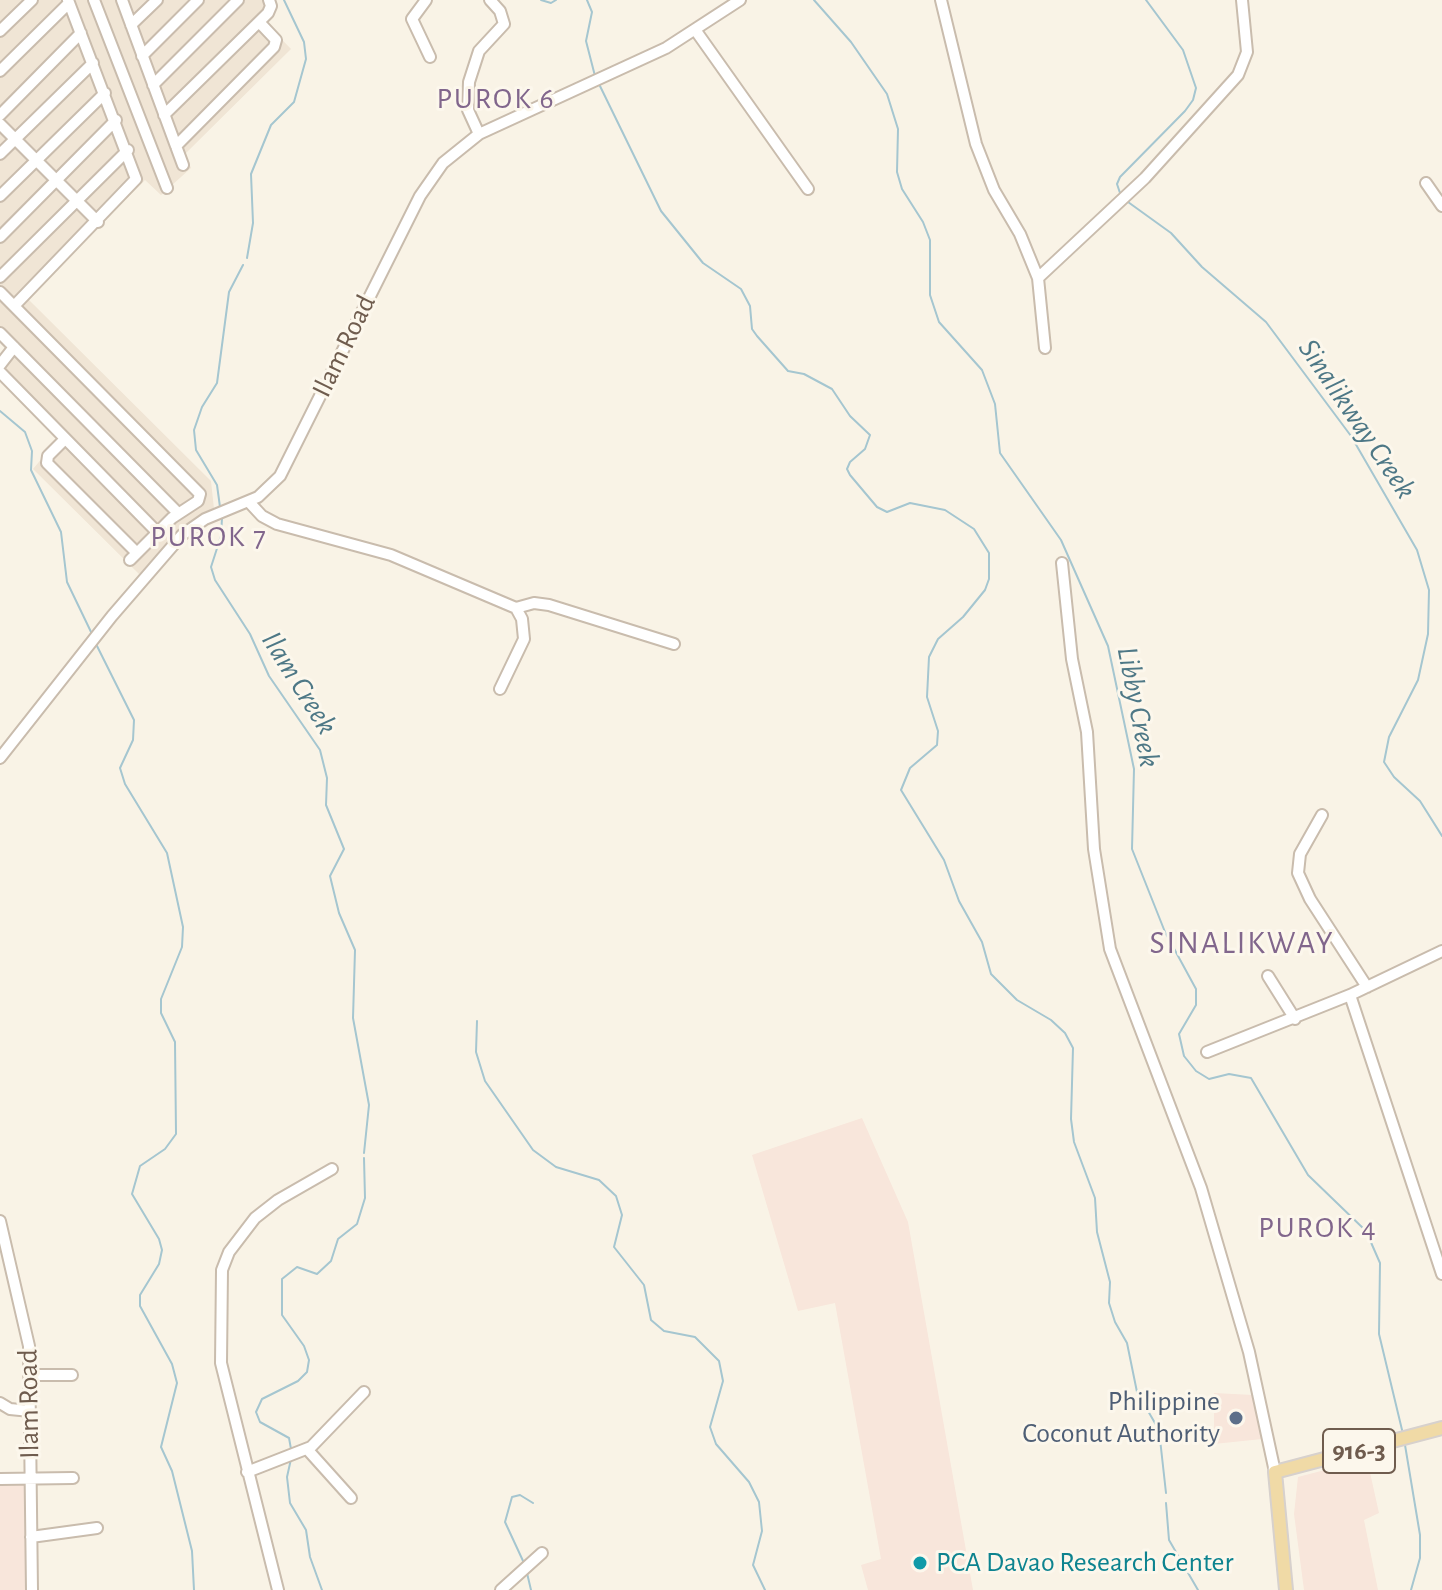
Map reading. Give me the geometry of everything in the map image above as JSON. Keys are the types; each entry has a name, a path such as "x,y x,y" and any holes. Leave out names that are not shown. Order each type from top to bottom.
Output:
{"main road":[{"name":"916-3","path":"1275,1472 1442,1428"},
{"path":"1275,1472 1286,1590"}],"street":[{"path":"0,31 32,0"},
{"path":"94,0 167,188"},
{"path":"122,0 183,165"},
{"path":"131,25 157,0"},
{"path":"142,56 198,0"},
{"path":"153,85 238,0"},
{"path":"426,0 412,19 430,57"},
{"path":"479,134 468,110 469,82 479,51 504,24 500,11 490,0"},
{"path":"941,0 976,144 994,190 1020,234 1038,278 1045,348"},
{"path":"1038,278 1145,178 1238,75 1247,52 1242,0"},
{"path":"0,71 68,2 128,150 136,179 14,306"},
{"name":"Ilam Road","path":"0,758 103,626 182,535 205,519 249,502 274,483 431,179 454,152 479,134 696,31 731,2"},
{"path":"164,115 259,22 270,3"},
{"path":"176,146 274,47 276,40 259,22"},
{"path":"696,31 808,189"},
{"path":"0,115 81,33"},
{"path":"0,154 93,63"},
{"path":"0,196 105,93"},
{"path":"0,237 116,120"},
{"path":"0,124 98,222"},
{"path":"0,277 128,150"},
{"path":"1426,183 1442,206"},
{"path":"0,292 197,490 198,501 178,513 133,557 47,463 48,456 65,439"},
{"path":"0,333 178,513"},
{"path":"0,365 14,347"},
{"path":"0,372 157,532"},
{"path":"249,502 262,516 277,524 391,555 516,608 534,603 549,605 674,644"},
{"path":"1062,563 1072,659 1087,732 1094,849 1110,949 1215,1232 1249,1352 1275,1472"},
{"path":"500,689 524,639 525,629 516,608"},
{"path":"1322,815 1300,854 1298,873 1310,899 1367,987"},
{"path":"1207,1052 1295,1019 1441,953"},
{"path":"1268,976 1295,1019"},
{"path":"1350,995 1442,1274"},
{"path":"278,1590 221,1363 224,1261 255,1218 278,1200 332,1169"},
{"name":"Ilam Road","path":"0,1221 26,1319 32,1590"},
{"path":"29,1375 72,1375"},
{"path":"247,1472 307,1449 364,1392"},
{"path":"0,1403 10,1409 30,1411"},
{"path":"307,1449 351,1498"},
{"path":"0,1479 73,1478"},
{"path":"31,1537 97,1528"},
{"path":"501,1590 542,1553"}],"shaded area":[{"path":"0,0 273,0 278,6 264,21 291,49 185,154 191,168 161,195 145,180 28,299 211,481 214,509 176,534 139,574 33,469 58,439 0,381 0,356 9,347 0,338"},
{"path":"862,1118 908,1222 973,1590 868,1590 861,1565 881,1559 835,1303 798,1311 752,1155"},
{"path":"1214,1393 1253,1395 1262,1439 1214,1444"},
{"path":"1367,1459 1379,1513 1364,1520 1378,1590 1304,1590 1294,1514 1298,1477"},
{"path":"0,1482 25,1482 25,1590 0,1590"}],"waterway":[{"name":"Ilam Creek","path":"247,258 253,223 251,174 271,125 294,102 306,59 304,42 284,0"},
{"path":"541,0 551,3 556,0"},
{"path":"587,0 592,12 586,41 595,76"},
{"name":"Libby Creek","path":"814,0 851,42 887,94 898,129 897,172 902,189 923,222 930,240 930,295 939,322 982,370 995,404 1000,453 1061,540 1108,646 1134,769 1132,849 1165,932 1196,989 1196,1005 1179,1034 1184,1056 1196,1071 1209,1079 1229,1074 1251,1078 1308,1175 1366,1231 1380,1263 1379,1334 1403,1434"},
{"name":"Sinalikway Creek","path":"1120,193 1117,184 1120,177 1185,111 1193,100 1196,88 1183,50 1146,0"},
{"path":"599,84 661,211 703,263 741,289 750,306 752,329 757,336 788,371 804,374 832,389 850,416 870,435 865,449 850,462 847,469 850,475 877,507 887,512 910,503 945,510 974,529 989,553 989,579 985,590 963,617 938,639 929,657 927,697 938,731 937,745 910,768 901,790 944,860 959,901 982,942 991,974 1017,1000 1051,1020 1065,1033 1073,1048 1071,1119 1074,1142 1095,1198 1097,1232 1110,1282 1109,1303 1127,1343 1137,1392 1159,1430 1166,1493"},
{"name":"Sinalikway Creek","path":"1128,202 1171,233 1202,267 1266,322 1351,436 1417,550 1429,590 1428,634 1418,680 1389,737 1384,762 1394,777 1420,801 1442,836"},
{"name":"Ilam Creek","path":"220,507 217,485 196,450 194,430 202,407 217,383 229,292 243,265"},
{"path":"0,411 25,432 32,451 31,470 61,532 67,582 92,634"},
{"name":"Ilam Creek","path":"222,518 221,536 211,567 215,580 250,634 269,676 320,750 327,778 326,805 344,849 330,876 339,913 355,950 353,1018 369,1105 364,1153"},
{"path":"96,644 134,720 133,740 120,768 125,784 167,853 183,927 182,947 161,999 161,1013 175,1042 176,1134 165,1149 140,1166 132,1194 159,1239 162,1250 159,1264 140,1295 140,1306 172,1364 177,1383 161,1447 172,1471 192,1551 194,1590"},
{"path":"477,1021 476,1052 485,1081 533,1150 556,1167 599,1180 616,1196 622,1215 614,1247 644,1285 651,1320 664,1331 695,1337 719,1361 723,1381 710,1427 716,1444 749,1482 759,1502 762,1531 753,1565 765,1590"},
{"name":"Ilam Creek","path":"291,1449 289,1438 260,1422 256,1412 262,1399 298,1381 307,1372 309,1360 304,1346 282,1315 282,1279 297,1267 317,1274 331,1261 338,1239 357,1224 365,1198 364,1158"},
{"name":"Libby Creek","path":"1405,1445 1420,1535 1420,1558 1411,1590"},
{"name":"Ilam Creek","path":"291,1459 287,1477 290,1503 306,1530 310,1557 322,1590"},
{"path":"524,1563 505,1522 512,1497 520,1495 533,1503"},
{"path":"1166,1503 1169,1540 1198,1590"},
{"path":"527,1573 531,1590"}],"place":[{"name":"Philippine Coconut Authority","path":"1236,1418"},
{"name":"PCA Davao Research Center","path":"920,1563"}],"district":[{"name":"PUROK 6","path":"496,99"},
{"name":"PUROK 7","path":"209,537"},
{"name":"SINALIKWAY","path":"1242,943"},
{"name":"PUROK 4","path":"1318,1228"}]}
